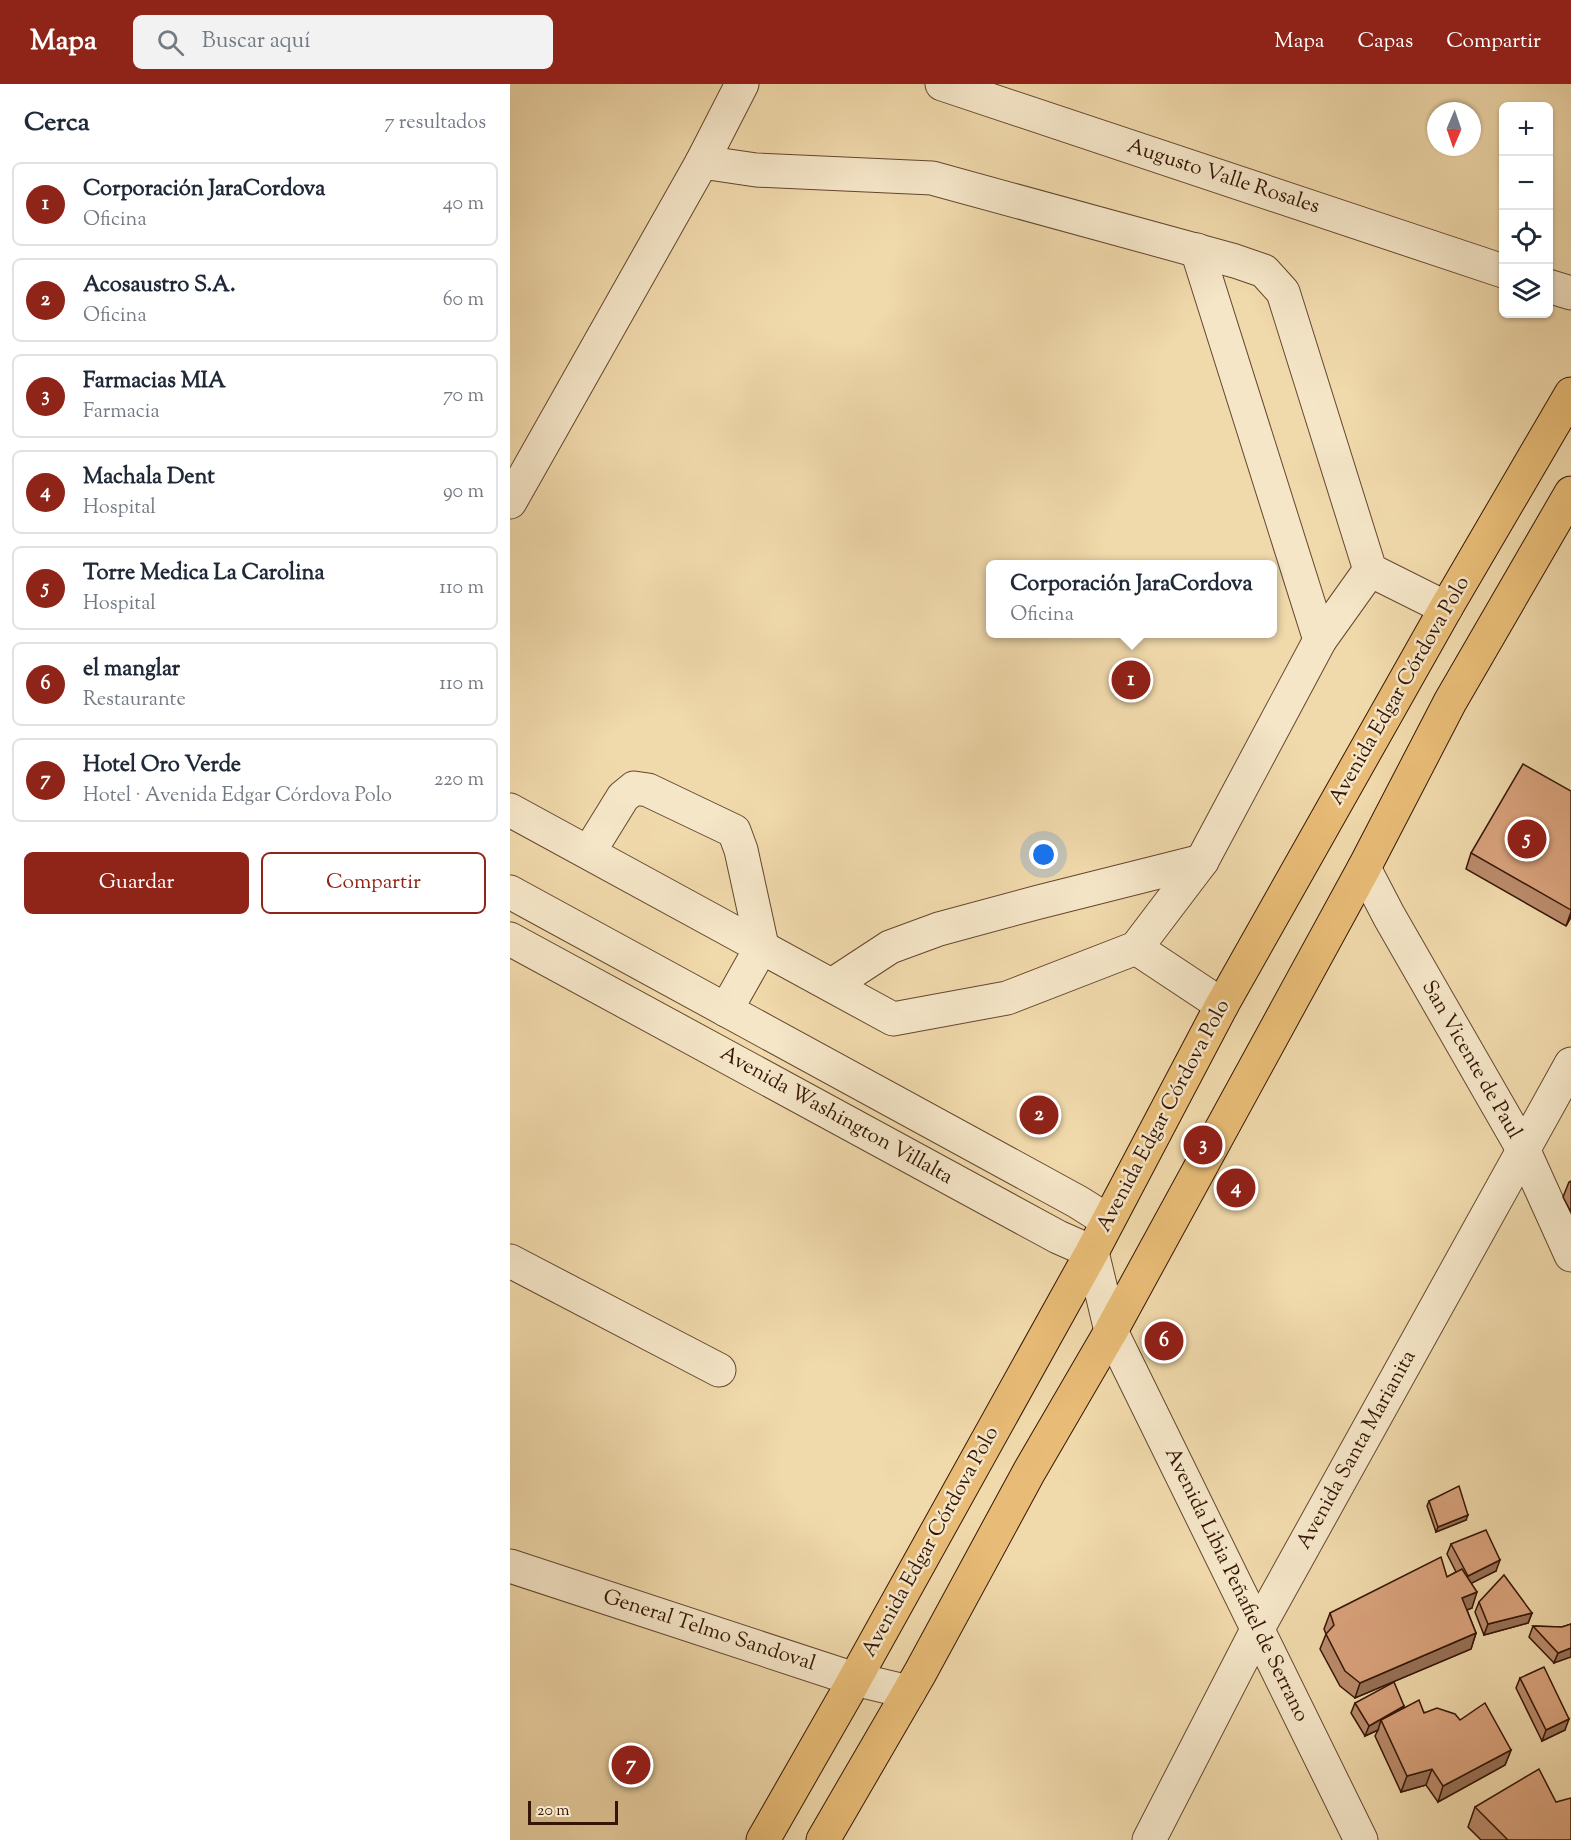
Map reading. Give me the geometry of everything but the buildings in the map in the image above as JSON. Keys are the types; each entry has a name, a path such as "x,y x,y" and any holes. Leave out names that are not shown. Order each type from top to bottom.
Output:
{"main road":[{"name":"Avenida Edgar Córdova Polo","path":"763,1840 1092,1252 1222,1005 1446,609 1571,394"},
{"path":"824,1840 909,1692 1029,1472 1111,1331 1364,868 1450,702 1571,493"}],"street":[{"path":"510,502 702,162 742,84"},
{"name":"Augusto Valle Rosales","path":"942,84 1499,270"},
{"path":"702,162 756,170 932,178 1197,250 1264,272 1283,292 1370,570 1446,609"},
{"path":"1197,250 1320,640"},
{"path":"1553,288 1571,293"},
{"path":"510,810 893,1019 1007,998 1136,948 1202,861 1320,640 1370,570"},
{"path":"589,852 623,797 634,788 648,790 734,831 741,850 762,946 726,1010"},
{"path":"832,985 890,946 939,929 1202,861"},
{"name":"San Vicente de Paul","path":"1364,868 1389,916 1524,1151 1571,1255"},
{"path":"513,946 524,899"},
{"name":"Avenida Washington Villalta","path":"524,899 1078,1202 1108,1221"},
{"name":"Avenida Washington Villalta","path":"513,946 1058,1237 1092,1252"},
{"path":"1136,948 1222,1005"},
{"name":"Avenida Santa Marianita","path":"1149,1840 1257,1630 1571,1064"},
{"path":"1092,1252 1111,1331"},
{"path":"510,1261 719,1370"},
{"name":"Avenida Libia Peñafiel de Serrano","path":"1111,1331 1361,1840"},
{"name":"General Telmo Sandoval","path":"510,1566 854,1679 909,1692"}],"place":[{"name":"Corporación JaraCordova","path":"1131,680"},
{"name":"Torre Medica La Carolina","path":"1527,839"},
{"name":"Acosaustro S.A.","path":"1039,1115"},
{"name":"Farmacias MIA","path":"1203,1145"},
{"name":"Machala Dent","path":"1236,1188"},
{"name":"el manglar","path":"1164,1341"},
{"name":"Hotel Oro Verde","path":"631,1765"}]}
